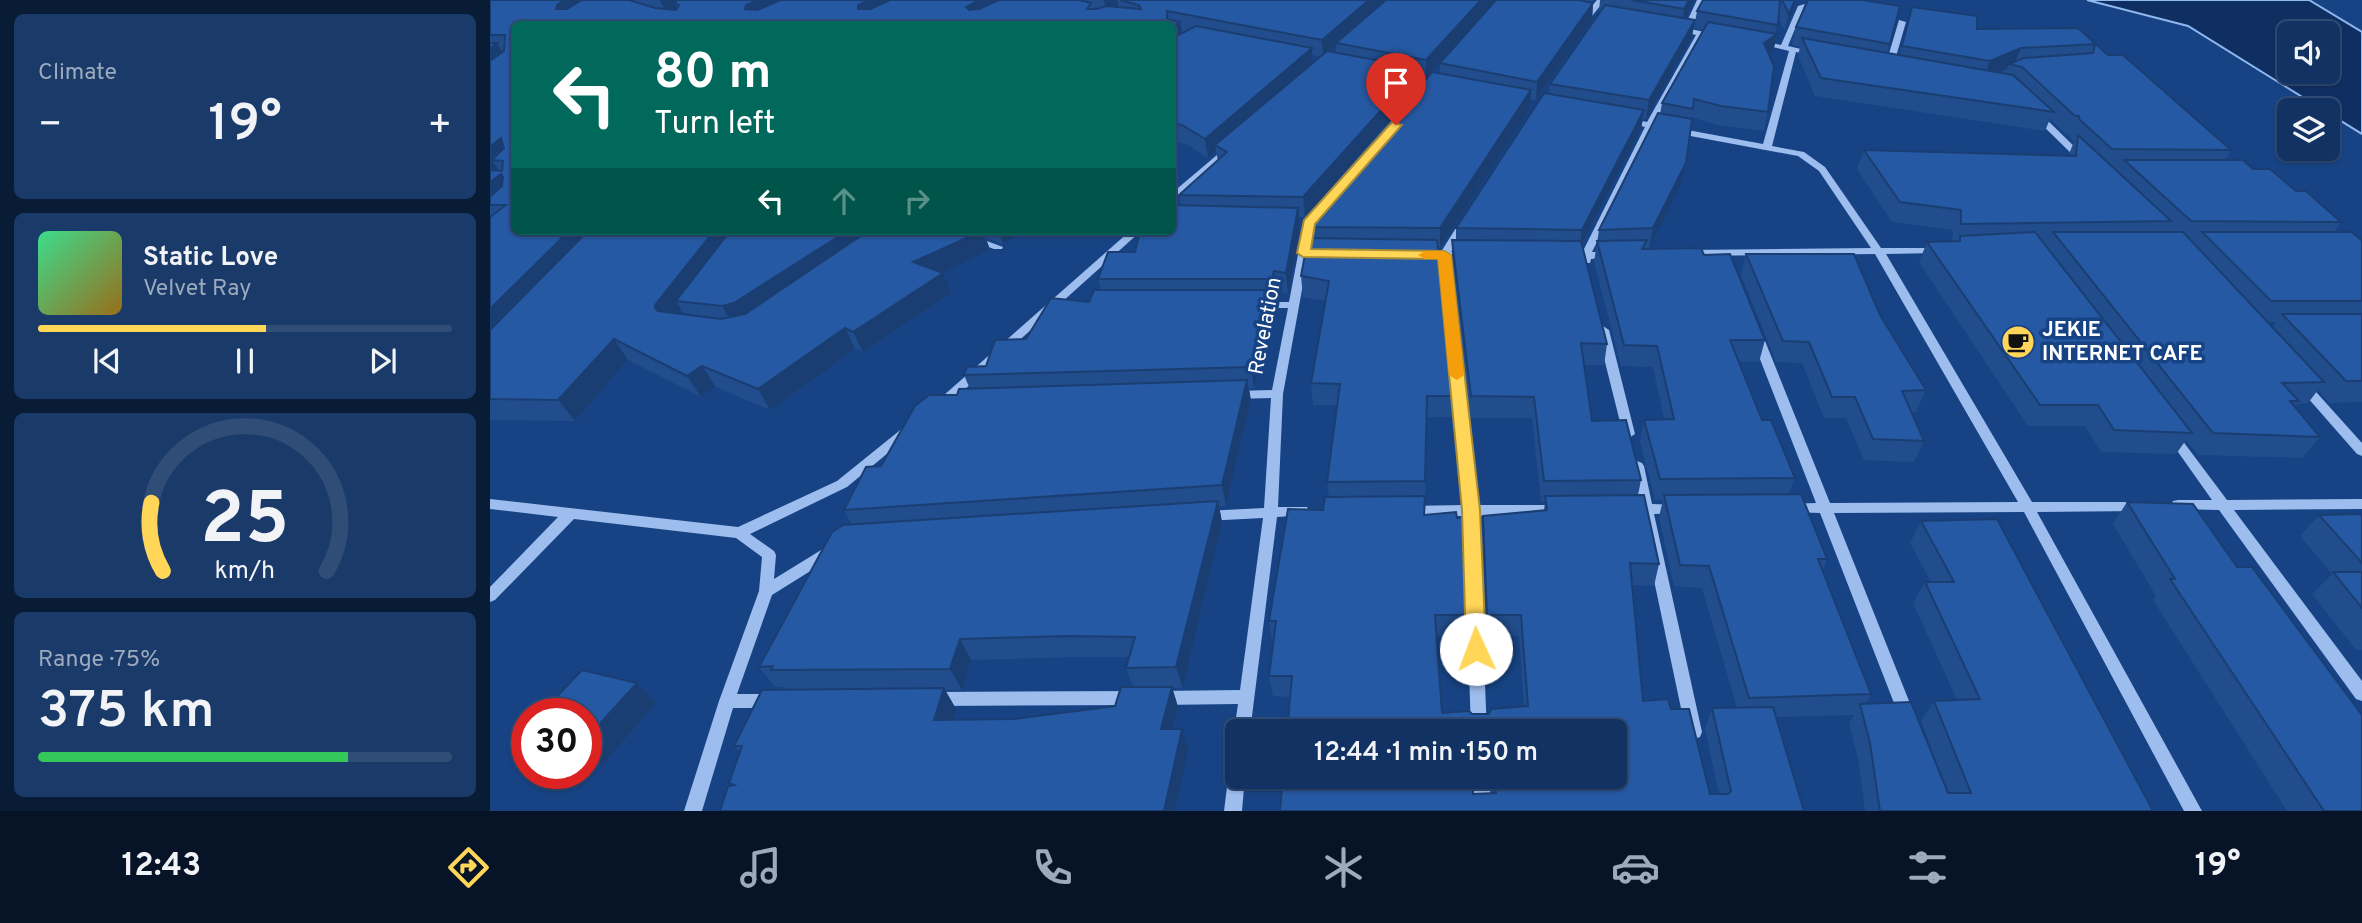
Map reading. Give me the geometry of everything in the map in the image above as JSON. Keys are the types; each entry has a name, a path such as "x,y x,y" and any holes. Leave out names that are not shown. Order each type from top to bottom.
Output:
{"street":[{"path":"1589,15 1601,0"},
{"path":"1686,31 1701,0"},
{"path":"1767,146 1788,48 1802,5"},
{"path":"1576,12 1600,17"},
{"path":"1889,67 1902,22"},
{"path":"1661,27 1724,37"},
{"path":"1586,263 1650,125 1701,33"},
{"path":"1748,41 1820,54"},
{"path":"1875,65 1901,69"},
{"path":"2029,108 2089,165"},
{"path":"1613,119 1801,154 1822,169 1880,253 2028,507 2193,811"},
{"path":"1176,195 1243,136"},
{"path":"1295,223 1309,223 1335,194"},
{"path":"1466,221 1444,255 1471,510 1479,719"},
{"name":"Revelation","path":"1243,719 1271,511 1277,394 1293,305 1310,253 1309,223"},
{"path":"962,235 998,247"},
{"path":"929,414 1060,305 1132,235"},
{"path":"1682,253 1726,258 1948,250"},
{"path":"1406,255 1482,255"},
{"path":"1559,256 1586,263 1626,255"},
{"path":"1240,305 1293,305"},
{"path":"1601,323 1648,509 1697,745"},
{"path":"1754,328 1914,735"},
{"path":"2298,379 2362,451"},
{"path":"1223,395 1277,394"},
{"path":"940,405 967,404"},
{"path":"2160,419 2362,694"},
{"path":"739,533 842,484 918,422"},
{"path":"490,504 739,533 769,555 766,592 727,701 693,811"},
{"path":"1783,508 2362,504"},
{"path":"1621,509 1688,509"},
{"path":"1391,511 1566,510"},
{"path":"1190,517 1311,511"},
{"path":"490,596 571,513"},
{"path":"766,592 841,545"},
{"path":"918,700 1246,697"},
{"path":"727,701 796,700"},
{"path":"1233,811 1235,789"},
{"path":"1481,789 1482,811"}],"water":[{"path":"2087,0 2309,0 2362,32 2362,134 2340,120 2340,98 2304,98 2281,84 2340,84 2340,21 2277,21 2277,81 2188,26"}],"building":[{"path":"490,0 564,0 556,9 567,9 582,0 629,0 655,8 676,10 679,5 674,2 678,0 758,0 746,5 745,9 757,10 781,0 868,0 858,5 858,9 870,9 890,0 979,0 966,7 969,10 979,9 999,0 1079,0 1091,3 1087,9 1106,6 1141,9 1139,5 1120,0 1369,0 1322,40 1167,11 1167,19 1176,21 511,21 511,235 565,235 490,309 490,217 506,205 490,205 490,197 502,186 503,177 501,174 490,182 490,170 502,171 503,161 492,160 504,148 501,138 490,147 490,61 504,51 505,35 490,35"},
{"path":"1386,0 1481,0 1426,60 1336,43"},
{"path":"1496,0 1579,0 1593,3 1537,82 1440,63"},
{"path":"1632,0 1689,0 1684,9"},
{"path":"1703,0 1780,0 1778,25 1697,11"},
{"path":"1782,0 1795,0 1789,14"},
{"path":"1808,0 1862,0 1900,6 1890,44 1796,27"},
{"path":"1605,5 1695,20 1649,100 1550,84"},
{"path":"1912,7 1977,16 1977,29 2078,28 2108,55 2123,55 2231,150 2112,149 2079,119 2079,116 2075,116 2022,67 2009,64 2024,58 2093,53 2095,44 2021,48 1990,61 1902,46"},
{"path":"1708,22 1777,34 1764,43 1774,66 1768,112 1721,106 1694,99 1693,109 1662,103"},
{"path":"1196,26 1312,48 1205,139 1176,124 1176,36"},
{"path":"1802,38 2013,75 2054,112 1821,78"},
{"path":"1327,51 1419,68 1303,197 1179,195 1227,152 1215,145"},
{"path":"1432,72 1531,90 1440,228 1310,227 1315,205"},
{"path":"1544,93 1644,110 1582,230 1456,228"},
{"path":"1658,113 1692,119 1686,163 1653,228 1599,230"},
{"path":"2078,135 2171,221 1961,224 1961,210 1900,202 1864,150 2076,156"},
{"path":"2124,160 2243,160 2253,169 2270,169 2296,191 2306,191 2341,222 2191,221"},
{"path":"1176,205 1298,208 1286,273 1274,271 1272,279 1098,279 1108,252 1135,252 1139,235 1176,235"},
{"path":"2035,232 2192,433 2114,430 2098,405 2040,405 1927,242 1960,241 1960,236"},
{"path":"2053,232 2183,232 2324,382 2282,383 2299,401 2290,401 2320,437 2213,433"},
{"path":"2202,232 2352,232 2362,241 2362,301 2271,301"},
{"path":"584,235 711,235 655,308 658,311 721,319 745,314 862,235 973,235 913,262 943,273 853,332 845,328 758,389 702,366 687,376 614,339 558,400 490,399 490,330"},
{"path":"727,235 841,235 734,303 722,306 676,301"},
{"path":"1308,238 1437,240 1453,396 1427,396 1425,481 1327,482 1340,384 1311,383 1329,281 1301,276"},
{"path":"1452,240 1581,241 1607,344 1581,343 1592,421 1626,420 1641,480 1544,481 1534,397 1471,396"},
{"path":"1647,240 1642,249 1701,248 1704,255 1730,254 1765,340 1730,340 1762,420 1771,420 1795,478 1660,479 1644,420 1674,419 1657,346 1624,345 1597,241"},
{"path":"1746,254 1854,254 1880,315 1926,390 1902,391 1924,441 1873,439 1855,397 1832,397 1809,342 1783,341"},
{"path":"1094,290 1269,290 1251,367 964,375 967,367 986,366 995,340 1026,339 1051,298 1089,302"},
{"path":"2282,314 2362,314 2362,381 2346,381"},
{"path":"1247,380 1222,485 844,510 866,467 881,466 915,406 929,395 957,395 959,389"},
{"path":"1801,494 1827,559 1818,559 1871,694 1749,698 1709,566 1680,565 1664,495"},
{"path":"1644,495 1659,564 1630,563 1643,701 1668,699 1671,709 1689,709 1710,794 1728,794 1731,791 1712,708 1773,707 1804,811 1280,811 1282,789 1473,789 1473,794 1496,793 1496,789 1627,789 1627,719 1288,719 1292,676 1269,676 1276,621 1269,621 1288,509 1323,510 1325,497 1425,496 1424,515 1456,512 1457,518 1463,517 1466,615 1435,615 1442,713 1469,711 1472,714 1489,714 1491,709 1528,706 1521,615 1487,615 1483,516 1547,510 1545,496"},
{"path":"1218,501 1176,667 1126,668 1135,637 1066,636 960,639 950,669 771,670 773,666 759,667 832,532 843,525"},
{"path":"2127,502 2193,504 2237,567 2252,567 2362,715 2362,811 2324,811 2170,579 2175,579"},
{"path":"2362,514 2362,563 2319,515"},
{"path":"1997,519 2153,811 1880,811 1870,743 1860,704 1911,702 1948,793 1971,793 1934,701 1980,699 1925,582 1954,582 1921,521"},
{"path":"2333,572 2362,572 2362,608"},
{"path":"582,670 637,683 602,721 602,698 555,698"},
{"path":"1121,687 1172,687 1161,729 1182,729 1164,811 720,811 728,786 734,785 729,783 742,746 734,746 762,690 944,688 934,720 1014,719 1115,706"}],"slow traffic":[{"path":"1425,255 1444,255 1457,375"}],"place":[{"name":"JEKIE INTERNET CAFE","path":"2018,342"}],"route":[{"path":"1396,125 1309,223 1303,253 1444,255 1471,510 1476,649"}]}
